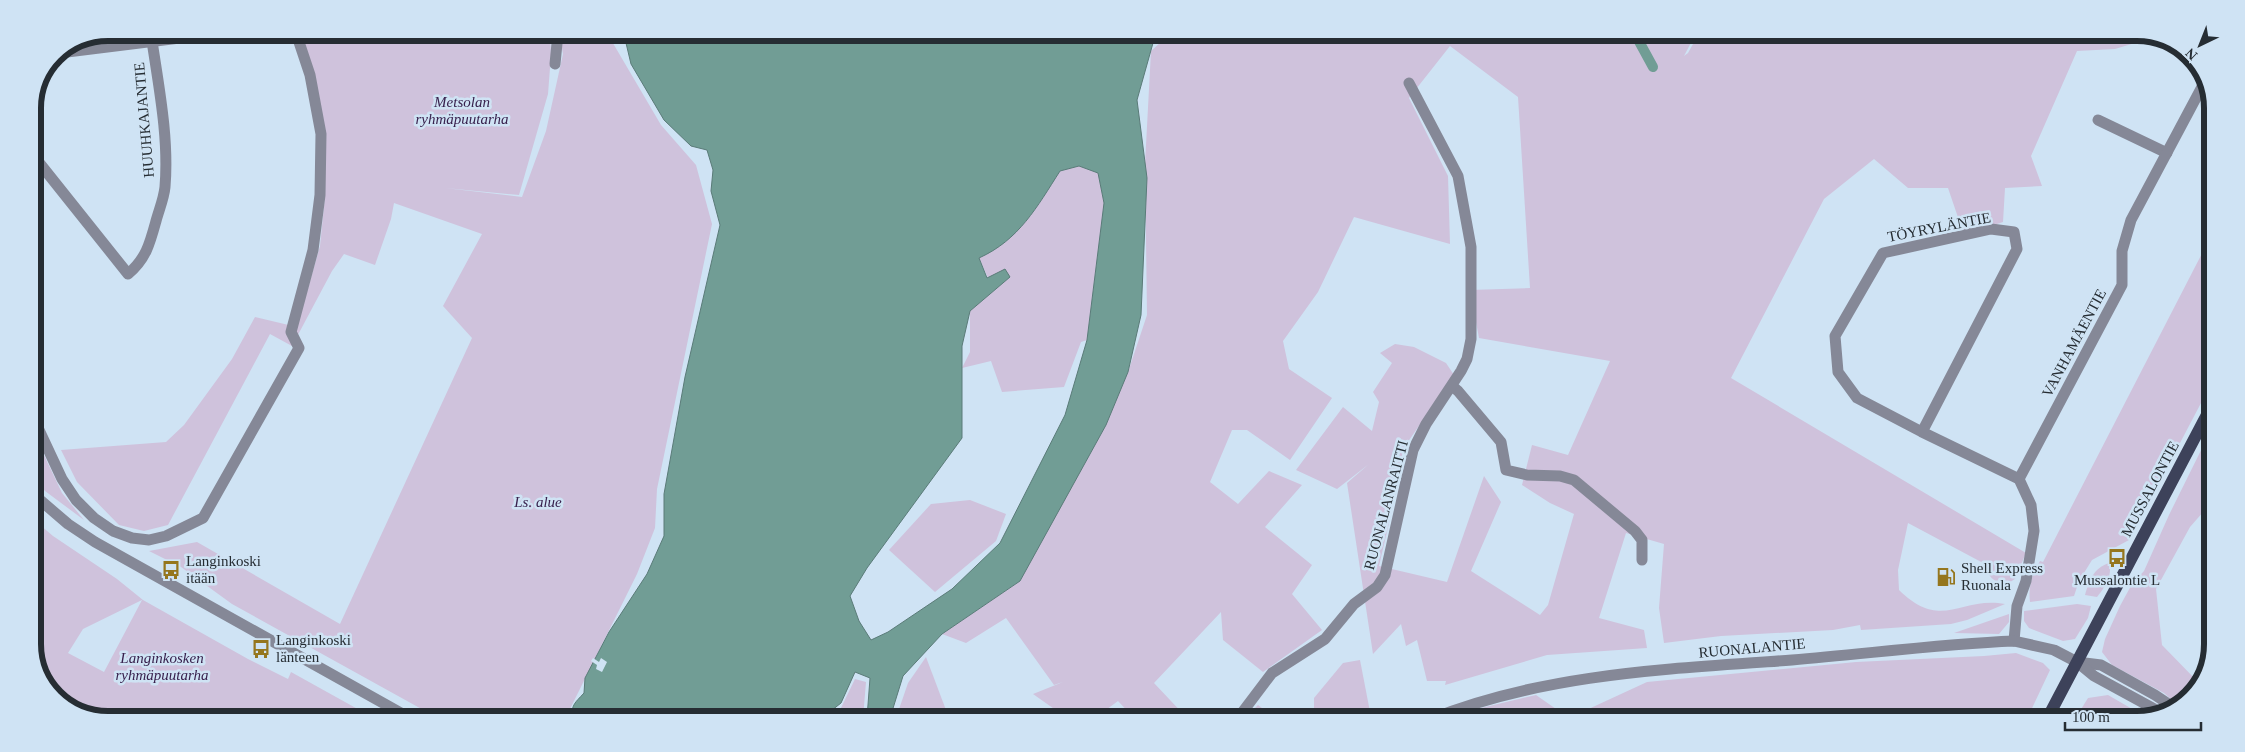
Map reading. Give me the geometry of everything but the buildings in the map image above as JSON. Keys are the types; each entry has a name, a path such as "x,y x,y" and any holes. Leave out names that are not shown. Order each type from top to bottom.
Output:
{"main road":[{"name":"MUSSALONTIE","path":"2051,711 2204,420"}],"street":[{"path":"74,51 152,41"},
{"name":"HUUHKAJANTIE","path":"41,166 128,274 140,264 152,239 165,188 161,101 152,41"},
{"path":"41,434 62,479 76,500 94,518 114,531 132,538 149,540 166,536 203,518 299,348 291,332 313,250 320,195 321,134 310,75 299,41"},
{"path":"554,64 557,41"},
{"name":"RUONALANRAITTI","path":"1243,711 1272,673 1325,639 1354,604 1377,587 1385,575 1412,450 1467,359 1471,339 1471,247 1458,176 1409,84"},
{"name":"VANHAMÄENTIE","path":"2019,479 2122,285 2122,251 2131,220 2201,89"},
{"path":"2098,120 2167,153"},
{"name":"TÖYRYLÄNTIE","path":"1922,432 2017,249 2014,232 1991,229 1883,253 1835,336 1838,372 1857,398 1922,432 2019,479"},
{"path":"1452,386 1500,442 1506,470 1527,475 1560,476 1574,480 1635,531 1642,540 1642,560"},
{"path":"2014,641 2017,606 2026,581 2034,531 2031,504 2019,479"},
{"path":"41,501 68,524 95,542 397,711"},
{"name":"RUONALANTIE","path":"1455,711 1494,697 1526,689 1610,676 2014,641 2054,650 2077,662"},
{"path":"2077,662 2101,665 2167,703"},
{"path":"2077,662 2094,676 2153,708"}],"green space":[{"path":"303,41 550,41 548,94 519,195 445,188 522,197 546,131 563,54 561,41 612,41 661,125 696,165 712,224 657,489 655,528 637,574 569,711 425,711 232,604 181,567 149,551 197,542 340,624 472,338 443,306 482,234 394,203 391,219 375,265 344,254 332,271 292,346 270,334 168,525 144,531 119,525 77,482 61,450 166,442 184,425 232,359 255,317 297,327 320,246 325,196"},
{"path":"1162,41 1692,41 1684,56 1688,53 1695,41 2140,41 2115,49 2077,51 2031,156 2042,186 2005,188 2003,222 1964,235 1948,188 1908,188 1874,159 1824,199 1731,378 2026,553 2015,579 2005,585 1992,578 1985,564 1908,523 1898,570 1899,590 1914,602 1927,609 1940,611 1976,604 2005,604 1967,620 1951,624 1861,630 1860,625 1833,630 1721,636 1664,643 1659,608 1664,544 1626,533 1599,618 1644,630 1647,648 1547,655 1445,685 1446,681 1427,681 1417,640 1406,646 1401,624 1373,654 1347,483 1369,464 1337,489 1296,470 1343,407 1372,431 1379,402 1373,392 1392,363 1380,353 1395,344 1414,347 1446,363 1454,375 1403,449 1399,480 1379,566 1447,582 1484,476 1501,502 1471,571 1540,615 1548,605 1574,514 1550,503 1522,485 1532,445 1568,455 1610,361 1479,338 1470,290 1530,288 1518,97 1450,46 1409,98 1448,176 1450,244 1354,217 1318,292 1283,341 1289,369 1332,398 1290,460 1247,430 1232,430 1210,482 1238,504 1269,471 1302,485 1265,527 1312,565 1292,594 1322,630 1263,672 1223,640 1221,612 1154,683 1180,711 1127,711 1118,701 1104,711 1057,711 1033,694 1063,682 1054,685 1006,618 966,643 942,634 1020,581 1128,372 1147,315 1145,164 1151,51"},
{"path":"1079,166 1098,173 1104,203 1087,340 1081,342 1064,387 1002,392 991,361 962,368 970,352 970,311 1010,277 988,278 979,258 993,251 1016,232 1035,210 1060,171"},
{"path":"2204,250 2204,397 2129,540 2092,560 2079,581 2074,596 2030,602 2030,586 2033,576 2040,561 2043,562"},
{"path":"2204,444 2204,511 2190,527 2156,589 2162,645 2194,678 2187,688 2173,700 2164,693 2112,665 2102,652 2105,639 2120,606 2132,584 2144,571"},
{"path":"41,449 62,493 84,520 41,487"},
{"path":"970,500 1006,514 996,541 935,592 889,550 931,504"},
{"name":"Langinkosken ryhmäpuutarha","path":"41,526 117,579 143,600 248,659 288,679 291,672 361,711 108,711 83,706 71,699 53,681 46,669 41,648","holes":["142,600 104,672 68,653 83,629"]},
{"path":"2109,563 2109,577 2097,597 2085,595 2088,584 2096,571"},
{"path":"2077,604 2091,606 2088,618 2075,639 2063,641 2029,628 2024,621 2024,611"},
{"path":"2009,614 2009,622 1999,634 1954,633"},
{"path":"2016,653 2043,663 2050,670 2031,711 1584,711 1647,682 1856,662"},
{"path":"926,657 946,711 898,711 908,683"},
{"path":"1360,660 1370,711 1314,711 1314,698 1343,663"},
{"path":"855,679 866,682 864,711 838,711"},
{"path":"1536,695 1559,711 1478,711 1477,709"},
{"path":"2108,695 2136,711 2080,711 2088,698"},
{"path":"1258,705 1266,711 1252,711"}],"shaded area":[{"path":"625,41 1155,41 1153,43 1137,100 1147,178 1141,315 1128,372 1106,425 1020,581 942,634 903,676 892,711 868,711 870,678 855,672 841,703 831,711 572,711 574,704 584,693 585,678 609,632 647,574 664,536 664,494 685,377 720,225 711,191 713,170 707,150 691,146 664,120 631,64","holes":["1079,166 1098,173 1104,203 1087,340 1065,415 1000,543 952,589 888,632 871,640 859,621 850,596 867,568 962,438 962,346 970,311 1010,277 1005,269 987,278 979,258 993,251 1016,232 1035,210 1060,171"]}],"pier":[{"path":"593,658 599,662 601,658 607,662 602,672 596,669 597,665 591,661"}],"waterway":[{"path":"1639,41 1653,67"}],"place":[{"name":"Mussalontie L","path":"2117,558"},
{"name":"Langinkoski itään","path":"171,570"},
{"name":"Shell Express Ruonala","path":"1946,577"},
{"name":"Langinkoski länteen","path":"261,649"}],"park label":[{"name":"Metsolan ryhmäpuutarha","path":"462,110"},
{"name":"Ls. alue","path":"538,502"}]}
